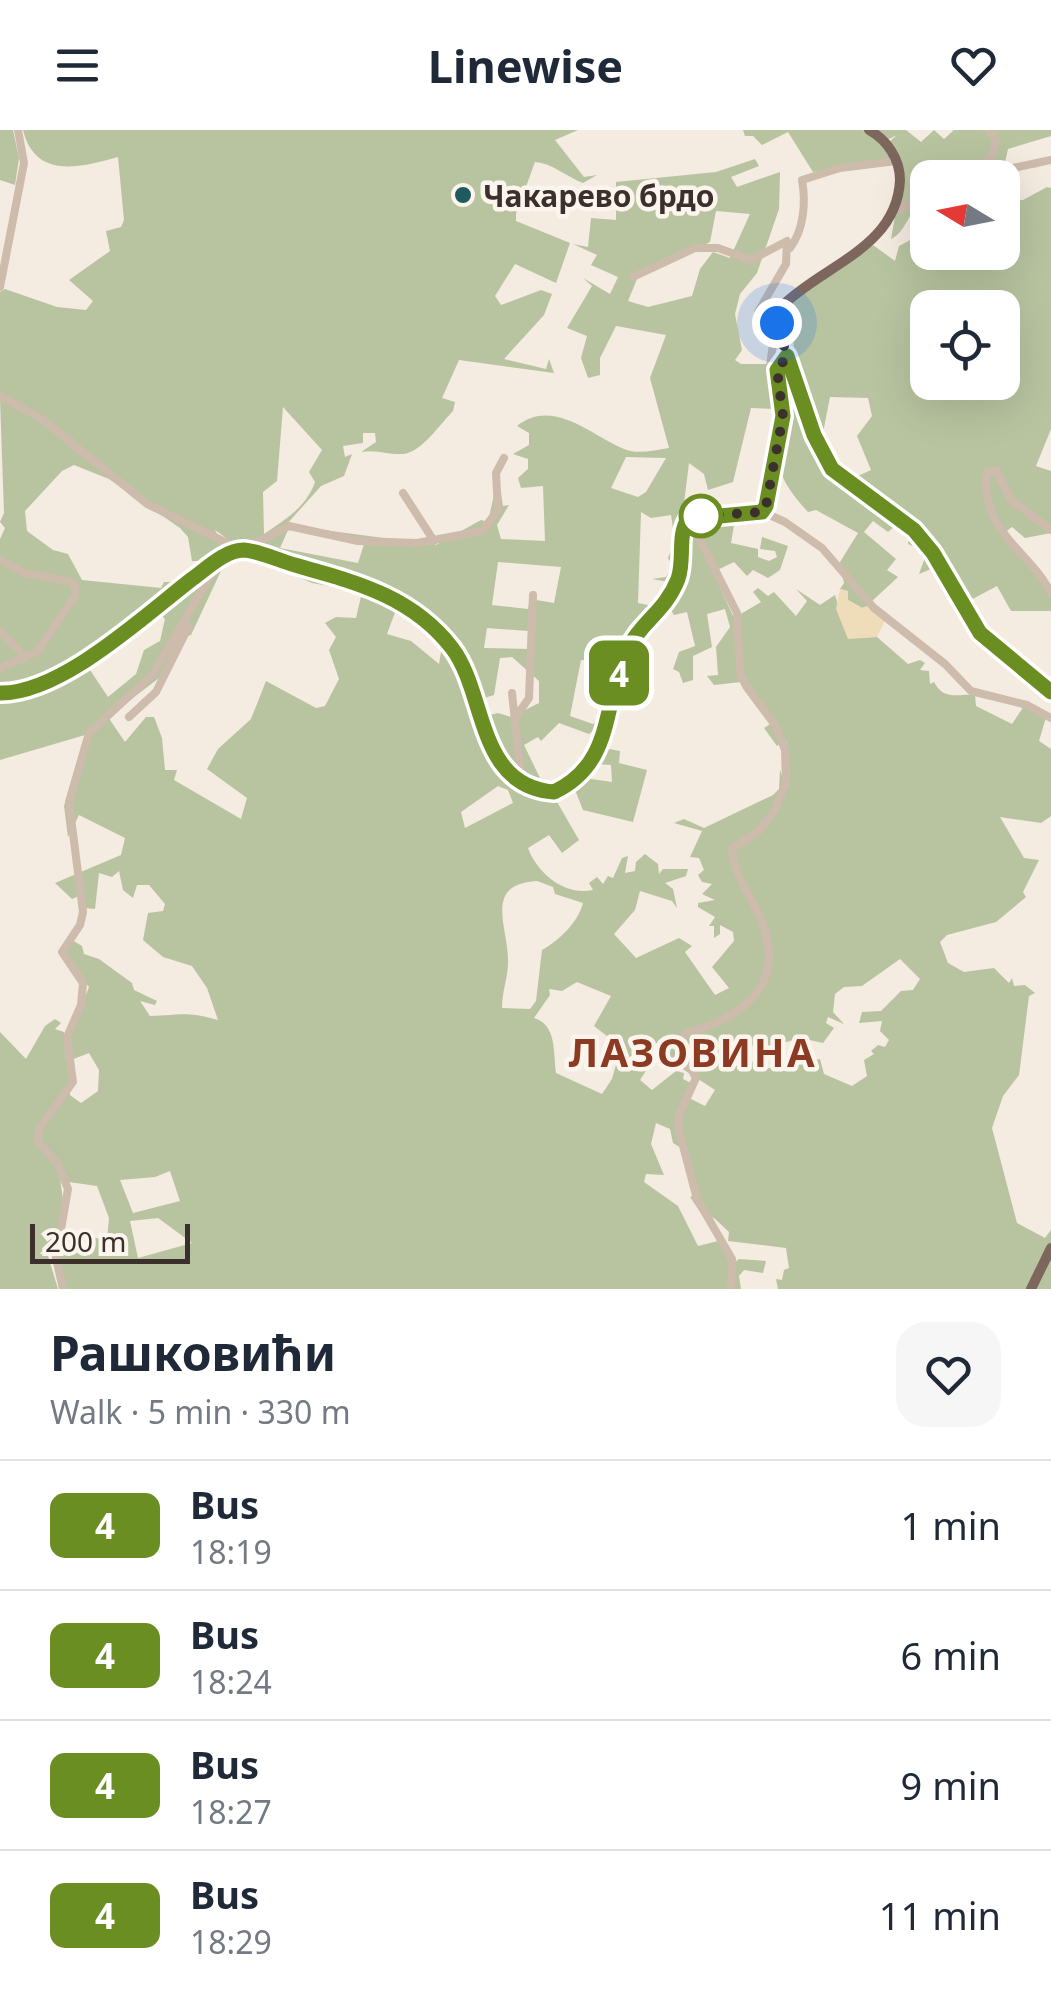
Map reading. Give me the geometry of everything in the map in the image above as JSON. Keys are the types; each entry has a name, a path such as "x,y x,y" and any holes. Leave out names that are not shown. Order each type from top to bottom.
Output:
{"main road":[{"path":"868,130 886,143 896,161 900,182 894,212 870,242 782,306 777,323 787,356 814,435 832,469 914,530 933,553 980,633 1051,692"},
{"path":"1031,1289 1051,1248"}],"street":[{"path":"0,287 24,162 18,130"},
{"path":"986,160 993,154 996,140 988,130"},
{"path":"1020,166 1051,160"},
{"path":"777,377 769,374 772,342 758,312 761,301 782,276 800,225 805,198 802,180 840,168 896,161"},
{"path":"894,212 910,205"},
{"path":"633,276 695,248 718,248 752,260 782,241 790,248"},
{"path":"762,512 770,494 783,416 777,377 779,362 787,356"},
{"path":"0,396 42,420 146,504 242,550 369,586 432,624 466,669 488,748 540,790 554,792 591,766 600,751 629,647 662,611 676,584 684,525 694,516 762,512 822,548 874,608 945,664 971,690 1027,706 1051,718"},
{"path":"0,692 44,685 120,637 162,599 223,557 289,526 358,541 434,541 482,531 498,510 496,473 504,458"},
{"path":"1051,530 1011,500 996,470 987,472 993,514 1005,540 1042,576 1051,594"},
{"path":"403,493 434,541"},
{"path":"704,516 698,536 737,613 740,674 782,738 787,767 775,810 760,830 732,849 764,925 767,974 747,1005 712,1027 686,1033 678,1045 696,1078 679,1115 678,1128 696,1199 732,1258 731,1289"},
{"path":"129,717 156,692 223,557"},
{"path":"63,1289 56,1258 68,1188 58,1164 37,1141 46,1118 73,1082 67,1037 83,1000 80,976 62,952 80,926 83,912 70,816 72,789 89,733 153,674 223,557"},
{"path":"0,560 25,573 68,581 76,588 48,638 22,660 0,668"},
{"path":"514,718 529,698 533,595"},
{"path":"0,632 21,652 22,660"},
{"path":"512,692 521,778"}],"green space":[{"path":"0,130 13,130 19,158 15,185 0,180"},
{"path":"23,130 578,130 555,140 584,177 597,175 583,183 535,162 516,214 516,221 570,243 556,283 515,264 495,296 501,305 541,290 552,294 544,315 504,359 546,369 549,359 554,373 459,360 442,398 455,402 453,411 424,443 403,454 361,452 376,442 375,433 363,433 363,443 343,446 345,457 352,454 344,476 321,486 286,525 436,545 481,520 488,522 494,495 501,493 503,506 509,505 497,525 501,539 545,541 543,486 521,488 518,478 528,469 528,459 513,454 529,445 529,433 517,426 531,418 558,417 629,451 669,448 650,378 666,335 616,326 600,358 600,375 588,378 581,358 587,336 567,328 592,286 583,278 610,294 618,277 591,265 597,255 573,244 588,247 591,218 616,220 616,182 716,172 755,159 759,166 731,177 737,187 780,172 779,209 757,273 740,294 735,314 742,350 735,360 741,364 788,364 806,425 828,467 851,490 904,528 928,551 938,566 919,574 927,552 908,544 909,539 894,527 888,532 873,521 864,532 896,559 887,570 898,577 871,602 885,621 868,606 862,608 848,600 847,591 840,589 844,583 840,562 858,533 816,510 808,512 787,485 779,464 777,409 751,408 733,482 708,490 704,474 689,463 683,511 734,525 731,543 758,549 758,557 769,561 777,557 775,551 760,549 762,537 788,546 780,570 768,578 753,570 747,576 734,562 713,572 734,618 761,602 753,592 758,588 768,596 774,592 796,616 807,601 796,589 820,605 835,595 848,638 877,637 908,664 920,660 925,663 920,670 929,671 930,684 934,682 943,692 975,695 976,706 1012,724 1024,706 1047,714 1039,741 1051,749 1051,816 1041,823 1000,817 1024,858 1039,860 1023,892 1026,897 996,922 947,935 940,942 948,963 964,972 994,968 1009,983 1012,978 1014,986 1025,985 1035,993 1029,996 1019,1075 1003,1096 992,1128 1017,1223 1045,1238 1051,1230 1051,1289 778,1289 776,1279 782,1280 784,1270 789,1268 786,1248 728,1241 729,1232 714,1218 703,1216 690,1197 699,1193 688,1152 673,1143 670,1129 656,1123 651,1144 664,1175 646,1174 644,1182 678,1206 698,1246 718,1241 731,1265 739,1259 766,1261 763,1273 744,1270 739,1276 741,1289 64,1289 53,1255 48,1256 58,1289 0,1289 0,1032 26,1059 45,1026 55,1019 61,1023 55,1029 64,1032 66,1061 71,1060 71,1032 89,987 60,954 63,944 72,940 82,946 84,954 99,959 132,983 134,990 157,1001 155,1005 140,1001 150,1016 191,1015 218,1020 207,988 192,966 163,957 143,940 148,913 163,911 165,904 149,885 137,885 133,898 123,890 119,871 112,877 99,873 95,909 84,908 79,896 72,899 55,883 121,855 125,838 79,815 68,837 64,806 85,735 0,760 0,539 5,528 0,522 4,513 0,399 40,422 102,472 74,440 0,393 0,292 5,289 57,307 86,310 93,301 69,280 110,251 106,231 121,227 124,220 118,157 60,166 37,156","holes":["716,211 750,214 730,258 713,252 700,269 692,296 648,307 628,301 637,279 710,242","283,407 322,450 309,472 315,482 306,499 264,534 263,492 277,481","626,457 666,458 646,492 638,497 611,488","74,465 109,479 180,528 188,537 192,561 202,561 191,574 164,582 161,588 82,580 68,554 53,550 27,531 25,511 62,471","641,512 651,518 671,515 675,542 668,558 673,566 666,577 652,579 669,582 658,607 638,603","682,524 687,527 684,572 669,607 674,615 687,612 695,646 679,652 673,669 679,672 683,683 693,680 693,656 712,647 707,614 725,609 730,627 716,647 718,675 707,676 714,685 741,682 740,663 751,699 772,723 764,728 777,746 784,740 787,743 784,768 790,771 784,781 780,770 779,789 773,795 704,828 684,819 674,823 702,831 690,857 699,858 704,870 698,875 702,882 712,884 702,894 715,900 698,903 698,907 715,917 709,926 714,926 714,938 720,934 720,925 733,932 734,941 712,967 729,988 715,995 685,952 692,946 679,938 636,958 614,934 635,910 640,891 672,901 677,908 673,889 665,883 686,876 688,869 663,869 659,874 658,864 645,854 636,862 635,871 625,873 628,856 622,858 613,878 608,876 603,884 597,877 589,883 593,890 583,891 563,886 546,875 528,848 549,835 562,853 579,840 553,795 489,753 471,689 435,631 411,612 360,586 398,596 435,625 463,663 478,700 494,695 500,658 512,657 539,681 539,703 511,717 498,713 481,717 488,741 535,780 540,778 524,745 538,737 541,741 559,723 589,734 596,728 593,751 618,666 632,639 672,588 679,565","215,530 250,555 312,583 362,592 356,618 336,617 325,623 336,637 329,650 339,679 325,706 316,708 266,681 251,719 218,749 207,769 247,798 241,819 174,780 177,770 165,770 162,738 154,717 146,717 125,742 108,717 163,675 181,637 191,635 227,558 218,556 222,544","288,530 329,532 364,544 358,563 280,548","498,562 561,567 554,603 530,599 528,609 492,605","397,607 442,646 439,664 411,641 387,634","155,609 165,619 160,641 144,650 136,674 108,697 84,661","487,628 528,631 531,649 484,648","581,660 618,662 599,720 593,724 570,716","498,786 508,790 513,803 465,828 461,812","537,881 553,887 555,894 583,903 567,931 542,950 536,1001 530,1009 502,1008 508,962 502,910 509,890","900,959 920,979 913,990 901,991 881,1011 862,1012 859,1023 882,1021 880,1031 889,1040 885,1047 878,1045 871,1051 874,1054 864,1060 867,1076 852,1086 824,1074 820,1059 764,1069 723,1043 768,1047 801,1038 823,1043 834,1028 826,1023 828,1017 844,1024 833,1012 835,994 844,987 862,986","577,982 611,996 594,1026 621,1047 612,1079 602,1094 556,1073 550,1033 547,1026 534,1018 550,995 549,989 562,991","657,1043 669,1060 715,1090 705,1106 691,1099 691,1083 683,1079 684,1073 676,1071 652,1090 640,1080 653,1060 649,1051","89,1053 99,1070 98,1091 81,1103 70,1095 71,1060","59,1170 69,1182 97,1186 109,1218 107,1240 63,1232 56,1248 64,1208","170,1171 180,1201 133,1213 120,1180 155,1177","158,1218 192,1243 138,1258 130,1221"]},
{"path":"743,130 863,130 880,141 892,159 813,172 788,132 762,145 753,136 745,136"},
{"path":"875,130 906,130 921,142 934,130 944,139 954,130 1051,130 1051,136 1008,149 1006,160 910,160 910,218 891,239 902,177 889,142 897,135 887,140"},
{"path":"1040,161 1038,167 1020,169 1020,164"},
{"path":"1051,188 1051,429 1036,466 1051,471 1051,533 1025,538 1012,527 1001,535 1051,591 1051,611 1011,611 997,586 965,603 936,549 847,481 871,470 857,436 872,416 868,398 830,397 821,443 796,367 793,339 784,333 784,306 873,245 895,261 899,246 910,240 910,270 1020,270 1020,200"},
{"path":"604,748 620,751 619,763 647,770 633,822 583,810 575,790 570,790 584,778 612,782 611,765 596,764"}],"sand":[{"path":"840,589 848,591 848,600 862,608 868,606 885,621 877,637 848,639 836,609"}],"bus line":[{"name":"4","path":"0,693 28,691 44,685 120,637 162,599 220,558 242,550 369,586 432,624 453,649 474,686 480,727 488,748 530,784 554,792 583,774 600,751 608,710 629,647 662,611 676,584 682,560 682,532 688,519 750,516 766,506 783,416 777,370 779,362 787,356 814,435 832,469 850,487 914,530 933,553 980,633 1051,692"}],"place":[{"name":"Чакарево брдо","path":"463,195"}],"district":[{"name":"ЛАЗОВИНА","path":"693,1051"}],"route":[{"path":"701,516 750,516 766,506 783,416 777,370 779,362 787,356 777,323"}]}
